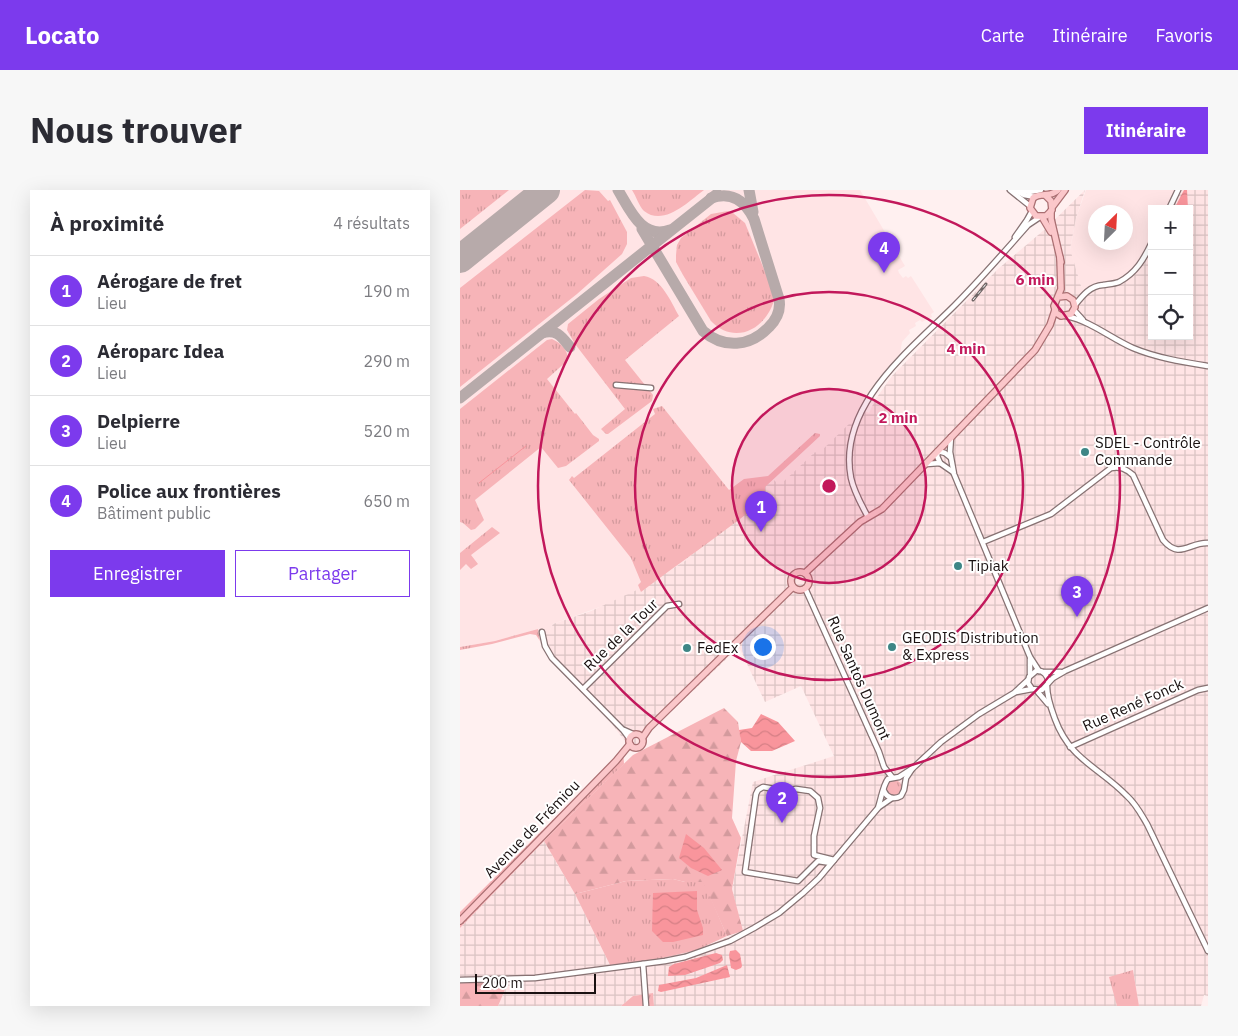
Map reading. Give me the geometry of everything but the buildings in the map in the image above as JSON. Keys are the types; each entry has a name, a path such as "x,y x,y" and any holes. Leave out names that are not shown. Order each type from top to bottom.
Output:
{"main road":[{"path":"1057,247 1049,228 1031,208 1035,197 1054,194 1058,190"},
{"path":"1041,217 1047,215 1065,190"},
{"path":"1046,195 1051,201 1051,219 1057,247 1074,307 1050,325"},
{"path":"805,573 809,581 806,588 800,590 793,587 791,582 792,576 800,572 805,573 860,522 882,509 1030,355 1050,325 1055,310 1054,303 1061,289 1060,258"},
{"path":"1058,297 1070,297"},
{"path":"1055,310 1064,316"},
{"name":"Avenue de Frémiou","path":"460,921 622,754 634,739 649,728 793,587"}],"street":[{"path":"965,295 1018,233 1031,208 1010,190"},
{"path":"1015,190 1024,195 1035,197"},
{"path":"1021,190 1029,192 1040,190"},
{"path":"1171,205 1178,190"},
{"path":"868,517 855,492 850,467 851,444 857,423 880,382 890,369 965,295 1028,225 1041,217"},
{"path":"1084,321 1074,307 1083,296 1092,288 1117,282 1134,271 1148,250"},
{"path":"1070,297 1083,296"},
{"path":"1064,316 1084,321 1133,348 1172,360 1208,366"},
{"path":"616,385 651,388"},
{"path":"951,437 950,457 954,473 1030,657 1047,676 1050,707 1060,733 1084,762 1122,791 1136,806 1157,842 1208,951"},
{"path":"950,457 945,453 938,452 940,463 954,473"},
{"path":"926,464 940,463"},
{"path":"983,542 1051,514 1111,468 1115,467 1124,469 1132,475 1164,540 1171,548 1179,550 1201,543 1208,543"},
{"name":"Rue Santos Dumont","path":"806,588 884,767 894,777"},
{"name":"Rue de la Tour","path":"583,689 667,606 679,604"},
{"path":"1014,693 1042,690 1065,671 1208,608"},
{"name":"Rue de la Tour","path":"542,632 546,649 623,730 634,739"},
{"path":"885,782 913,768 941,742 969,721 995,703 1014,693 1028,680 1030,657"},
{"path":"1030,674 1041,671 1052,673 1065,671"},
{"path":"1028,680 1034,690 1050,707"},
{"name":"Rue René Fonck","path":"1070,747 1198,690 1208,688"},
{"path":"878,808 884,791 884,767"},
{"path":"460,980 535,978 676,959 709,949 754,928 779,913 803,893 878,808 892,798 901,796 913,768"},
{"path":"894,777 899,778 904,786"},
{"path":"763,787 786,791 796,789 813,793 819,799 820,805 814,836 815,856 833,861 818,861 798,881 745,872 756,794 759,789 763,787"},
{"path":"884,791 887,796 892,798"},
{"path":"643,964 646,1006"}],"shaded area":[{"path":"460,190 860,190 905,266 898,270 899,273 903,278 911,276 934,312 931,314 932,317 922,322 920,320 915,323 916,326 909,330 910,333 902,342 900,354 877,380 853,422 848,485 815,452 782,484 777,483 773,479 765,499 685,561 662,575 641,592 553,624 549,632 540,632 538,629 495,641 460,647"},
{"path":"1085,190 1076,218 1070,249 1081,286 1091,295 1102,286 1124,281 1138,269 1148,253 1148,340 1193,340 1193,205 1173,205 1182,190 1208,190 1208,996 1204,995 1201,1006 1139,1006 1133,970 1116,1000 1117,1006 654,1006 653,993 633,996 621,1006 498,1006 508,983 507,976 460,978 460,928 544,841 575,894 610,965 697,950 742,931 732,889 753,782 834,756 801,686 765,702 739,647 636,745 624,740 606,716 548,656 540,641 540,632 549,632 553,624 591,611 639,589 641,592 662,575 685,561 773,479 777,483 782,483 815,452 818,454 853,422 860,409 869,413 875,400 892,376 998,269 1044,230"},
{"path":"1086,190 1182,190 1173,205 1148,205 1148,253 1138,269 1124,281 1096,289 1091,295 1081,286 1070,250 1076,218"}],"green space":[{"path":"460,190 509,190 460,229"},
{"path":"585,190 599,191 608,201 610,200 627,232 627,244 622,254 577,294 460,387 460,288"},
{"path":"632,190 704,190 676,211 660,216 644,211"},
{"path":"728,211 745,223 775,296 772,307 766,317 750,330 741,333 721,329 711,321 676,262 677,245 681,238 711,214"},
{"path":"644,276 661,286 679,316 625,360 653,395 652,401 606,434 601,429 625,409 575,344 567,330 568,324 599,299 631,278"},
{"path":"552,339 563,347 567,353 568,360 547,379 599,441 566,466 558,468 541,447 475,500 484,520 475,529 471,530 460,522 460,409 547,340"},
{"path":"662,406 729,490 744,479 768,476 815,433 820,434 820,436 765,487 765,499 641,592 638,585 641,582 631,558 569,480 655,414 653,409"},
{"path":"492,527 500,533 471,555 478,564 471,569 466,564 460,570 460,553"},
{"path":"538,629 540,641 536,635 530,634 460,650 460,647 495,641"},
{"path":"724,708 738,722 741,742 736,761 732,818 741,838 732,889 743,931 727,936 703,882 685,882 673,879 626,881 575,894 544,841 633,755"},
{"path":"623,750 624,764 544,841 460,928 460,912"},
{"path":"894,780 902,788 894,796 886,788"},
{"path":"673,879 685,882 704,882 727,936 697,950 649,961 610,965 575,894 626,881"},
{"path":"1133,970 1139,1006 1117,1006 1109,977"},
{"path":"507,976 508,983 498,1006 460,1006 460,978"},
{"path":"653,993 654,1006 621,1006 633,996"}],"water":[{"path":"1184,190 1187,190 1188,205 1176,205"},
{"path":"761,714 778,722 795,741 772,751 751,751 741,742 739,730 752,728"},
{"path":"686,834 704,848 722,870 708,876 691,868 679,858"},
{"path":"697,891 697,910 703,928 703,935 673,942 663,942 652,931 653,893"},
{"path":"736,950 740,954 742,966 736,970 731,968 729,955 730,951"},
{"path":"716,953 722,955 723,960 720,963 685,975 668,976 669,967 674,964"},
{"path":"727,965 730,977 661,992 658,991 659,985 696,978"}],"waterway":[{"path":"479,483 526,446"}],"taxiway":[{"path":"618,190 632,214 644,227 660,232 670,230"},
{"path":"749,190 753,212"},
{"path":"460,398 717,194"},
{"path":"642,229 703,331 711,337 728,343 745,342 754,339 762,334 774,321 779,311 779,299 754,219 746,207 737,199 731,197 719,196 711,198"},
{"path":"542,333 555,333 570,347"}],"runway":[{"path":"460,259 546,190"}],"railway":[{"path":"973,300 986,284"}],"place":[{"name":"Police aux frontières","path":"884,273"},
{"name":"SDEL - Contrôle Commande","path":"1085,452"},
{"name":"Aérogare de fret","path":"761,532"},
{"name":"Tipiak","path":"958,566"},
{"name":"Delpierre","path":"1077,617"},
{"name":"GEODIS Distribution & Express","path":"892,647"},
{"name":"FedEx","path":"687,648"},
{"name":"Aéroparc Idea","path":"782,823"}]}
